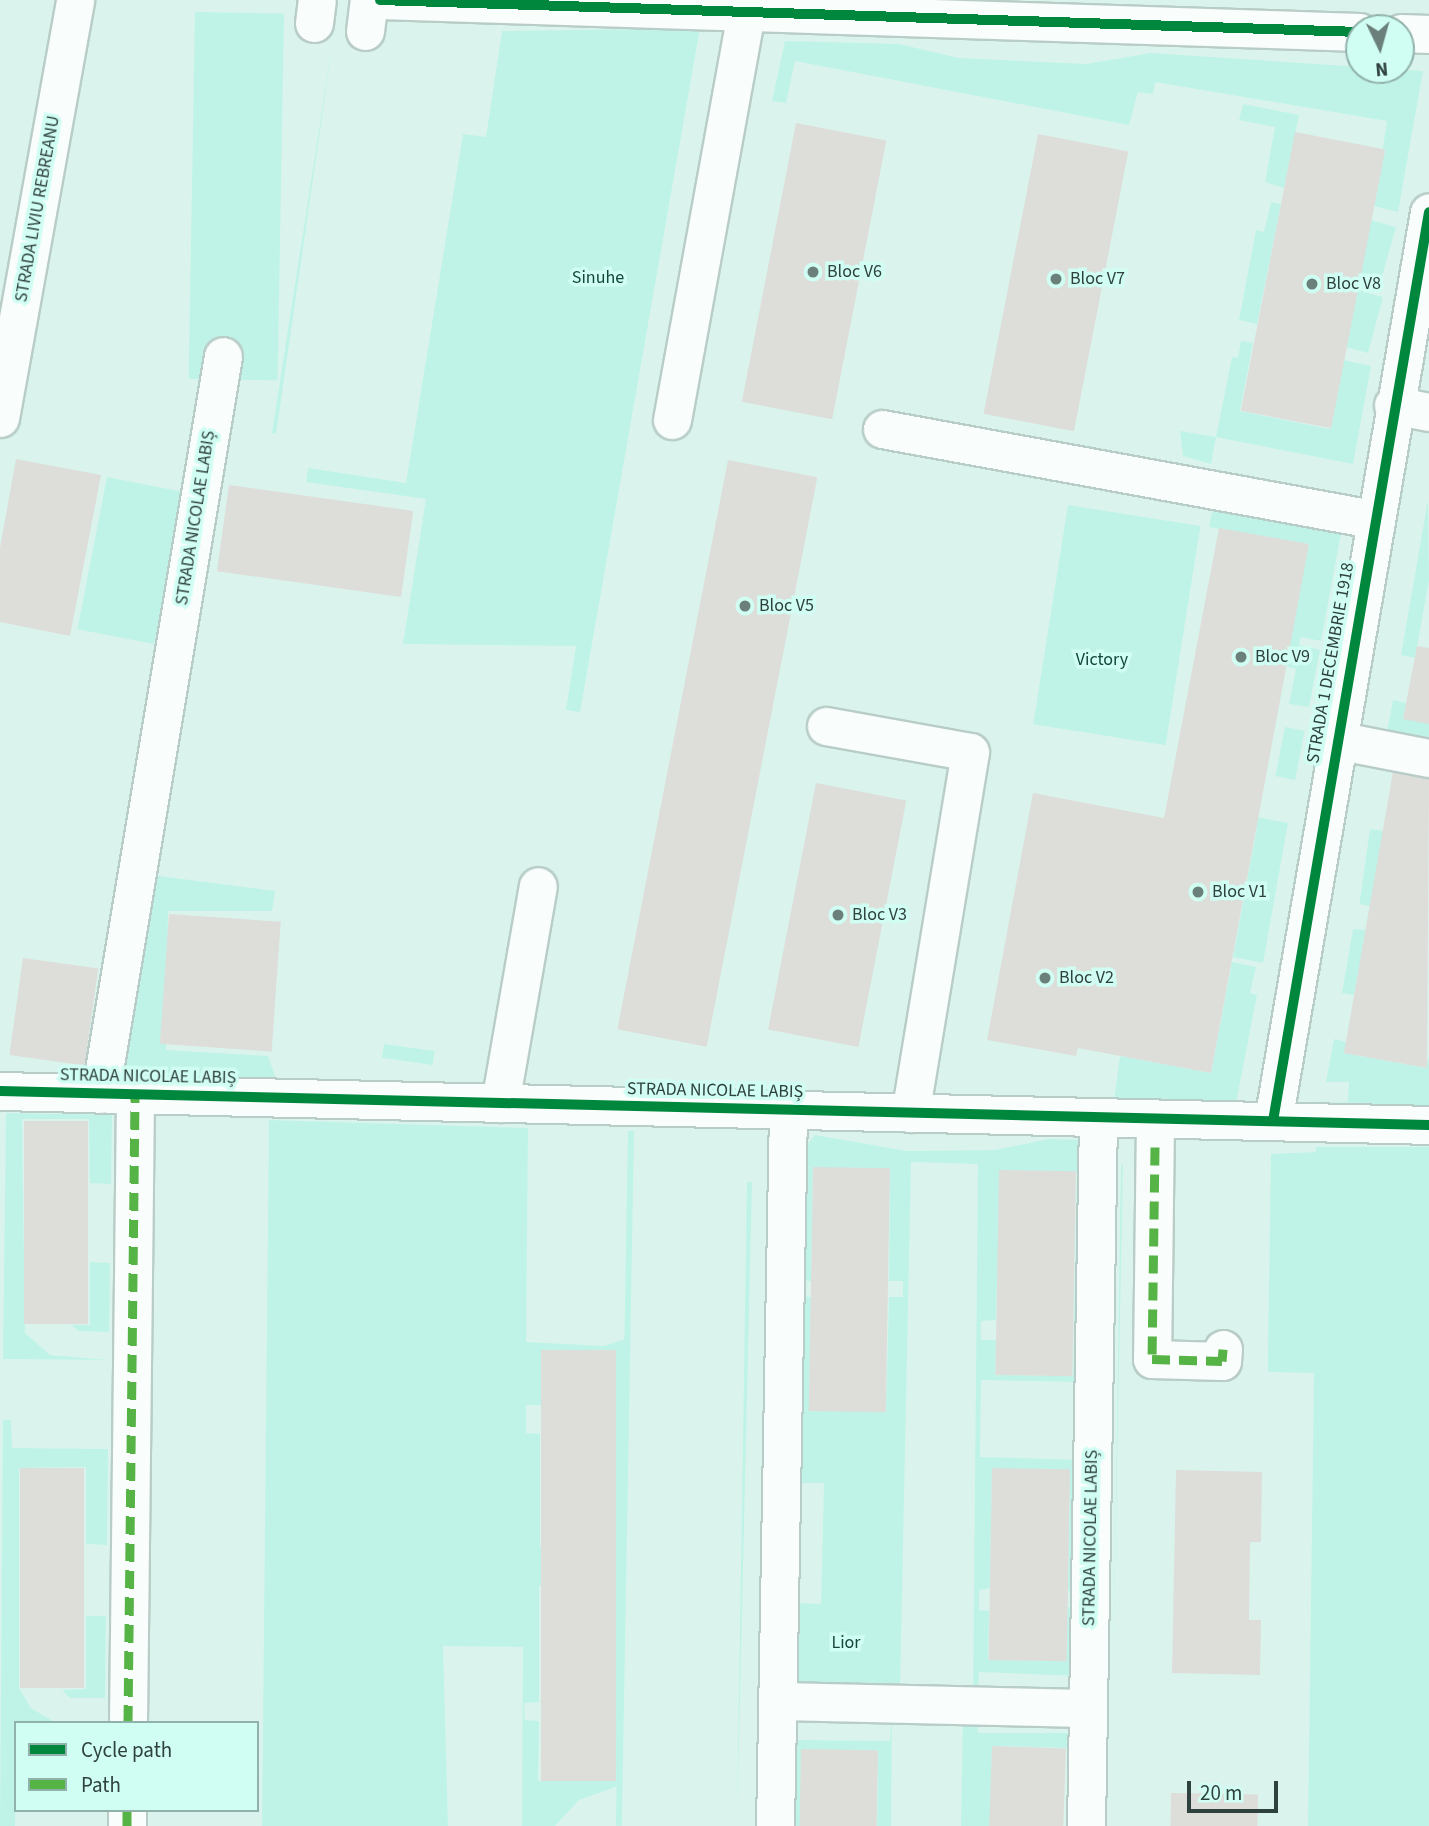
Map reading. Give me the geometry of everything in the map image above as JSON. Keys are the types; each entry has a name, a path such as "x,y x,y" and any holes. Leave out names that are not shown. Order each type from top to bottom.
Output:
{"street":[{"name":"STRADA LIVIU REBREANU","path":"0,418 75,0"},
{"path":"371,10 566,3 706,5 746,12 908,9 1345,31"},
{"path":"672,420 746,12"},
{"name":"STRADA 1 DECEMBRIE 1918","path":"1272,1121 1373,519 1429,212"},
{"name":"STRADA NICOLAE LABIȘ","path":"117,1094 223,356"},
{"path":"1393,405 1429,412"},
{"path":"882,429 1373,519"},
{"path":"825,726 970,752 910,1113"},
{"path":"1336,740 1429,758"},
{"path":"500,1103 538,886"},
{"name":"STRADA NICOLAE LABIȘ","path":"0,1091 1429,1125"},
{"path":"117,1094 128,1721"},
{"name":"STRADA NICOLAE LABIȘ","path":"775,1826 788,1110"},
{"name":"STRADA NICOLAE LABIȘ","path":"1086,1826 1098,1117"},
{"path":"1156,1119 1152,1359 1222,1361 1223,1349"},
{"path":"777,1701 1088,1708"}],"green space":[{"path":"195,12 284,14 278,380 189,379"},
{"path":"335,27 276,434 272,433"},
{"name":"Sinuhe","path":"700,28 580,712 566,710 576,646 403,644 426,499 306,482 308,468 406,483 463,134 486,137 502,31"},
{"path":"785,41 899,44 959,58 1086,64 1151,53 1345,66 1345,84 1415,84 1415,70 1423,71 1398,212 1374,206 1387,121 1155,82 1153,94 1138,92 1129,125 795,61 786,103 772,101"},
{"path":"1243,104 1299,115 1284,188 1265,182 1275,127 1239,120"},
{"path":"1271,202 1281,204 1257,324 1239,320 1256,230 1264,232"},
{"path":"1371,220 1396,227 1379,285 1354,278"},
{"path":"1357,290 1383,297 1368,353 1342,346"},
{"path":"1241,341 1253,343 1240,411 1329,429 1343,360 1371,366 1353,464 1216,437 1232,357 1238,358"},
{"path":"1180,431 1216,437 1211,464 1183,456"},
{"path":"107,477 184,492 154,644 77,629"},
{"path":"1428,500 1429,580 1415,658 1401,655"},
{"path":"1214,502 1342,528 1321,641 1301,637 1299,645 1320,650 1309,707 1289,704 1296,669 1286,666 1308,545 1209,527"},
{"name":"Victory","path":"1068,505 1200,526 1166,745 1033,724"},
{"path":"1393,700 1406,703 1429,724 1429,745 1386,737"},
{"path":"1285,727 1305,731 1295,780 1275,776"},
{"path":"1240,814 1288,823 1263,963 1233,957 1257,827 1239,823"},
{"path":"1370,829 1384,831 1373,906 1359,904"},
{"path":"151,875 275,891 272,911 168,911 166,1050 268,1056 276,1079 118,1075"},
{"path":"1353,929 1367,930 1354,995 1342,993"},
{"path":"1232,962 1256,967 1250,993 1257,995 1236,1103 1114,1100 1120,1056 1211,1073"},
{"path":"1334,1039 1346,1042 1344,1053 1426,1068 1429,1055 1429,1106 1306,1101 1348,1102 1349,1082 1326,1082"},
{"path":"384,1044 435,1051 433,1065 382,1058"},
{"path":"6,1113 112,1115 111,1184 90,1183 89,1119 22,1119 25,1333 50,1355 109,1360 3,1359"},
{"path":"269,1120 528,1128 526,1342 604,1346 625,1339 618,1786 579,1800 555,1826 522,1826 523,1647 443,1646 448,1826 262,1826","holes":["541,1350 615,1350 614,1547 540,1547 540,1434 526,1433 526,1405 541,1405","539,1585 612,1586 611,1781 538,1781 539,1721 525,1720 524,1703 539,1702"]},
{"path":"628,1131 634,1131 622,1826 616,1826"},
{"name":"Lior","path":"815,1135 907,1151 995,1150 1049,1139 1088,1140 1085,1322 1074,1321 1077,1172 1000,1170 996,1320 981,1321 981,1340 996,1340 995,1375 1073,1376 1074,1338 1085,1339 1084,1382 981,1380 980,1457 1083,1460 1081,1592 1068,1591 1070,1470 992,1469 990,1588 979,1590 979,1610 989,1611 988,1660 1066,1661 1067,1607 1080,1607 1079,1676 979,1672 978,1693 973,1693 978,1164 911,1162 900,1691 794,1689 796,1603 821,1604 824,1483 799,1483 801,1296 811,1297 809,1410 886,1411 889,1297 903,1297 903,1281 889,1281 890,1169 813,1168 811,1281 802,1280 803,1149"},
{"path":"1316,1147 1429,1147 1429,1826 1308,1826 1314,1373 1268,1372 1268,1350 1271,1154 1316,1152"},
{"path":"1123,1165 1112,1724 1117,1428"},
{"path":"747,1182 752,1182 737,1826"},
{"path":"90,1262 110,1263 109,1332 79,1331 71,1325 90,1325"},
{"path":"3,1420 11,1420 12,1448 108,1449 107,1545 86,1544 86,1467 19,1468 19,1688 31,1708 53,1721 14,1721 15,1826 0,1826"},
{"path":"86,1616 106,1616 105,1698 70,1698 62,1690 86,1689"},
{"path":"892,1713 891,1826 877,1826 878,1751 802,1749 800,1826 792,1826 794,1740 890,1741"},
{"path":"963,1715 977,1717 978,1733 1078,1733 1077,1826 1068,1826 1069,1748 992,1746 990,1826 961,1826"}],"building":[{"name":"Bloc V6","path":"796,123 886,141 832,419 742,402"},
{"name":"Bloc V8","path":"1295,132 1385,150 1331,428 1241,411"},
{"name":"Bloc V7","path":"1038,134 1128,152 1074,431 984,414"},
{"path":"16,459 101,475 70,636 0,622 0,548"},
{"path":"728,460 817,477 707,1047 617,1029"},
{"path":"229,485 413,511 401,597 217,571"},
{"path":"1219,528 1309,544 1211,1073 1078,1048 1076,1056 987,1040 1033,793 1164,818"},
{"path":"1417,646 1429,648 1429,724 1403,719"},
{"path":"1393,772 1429,778 1427,1068 1344,1053"},
{"name":"Bloc V3","path":"816,783 906,801 858,1047 768,1029"},
{"path":"169,914 281,922 272,1051 160,1044"},
{"path":"23,958 98,969 85,1066 9,1055"},
{"path":"24,1121 88,1121 88,1324 24,1324"},
{"path":"813,1167 890,1168 886,1412 809,1411"},
{"path":"999,1170 1076,1171 1072,1376 995,1375"},
{"path":"541,1350 616,1350 616,1781 541,1781"},
{"path":"20,1468 84,1468 84,1688 20,1688"},
{"path":"992,1468 1070,1469 1067,1661 989,1660"},
{"path":"1176,1470 1262,1472 1261,1542 1250,1542 1249,1620 1261,1620 1260,1675 1172,1673"},
{"path":"992,1746 1066,1749 1063,1826 989,1826"},
{"path":"801,1749 878,1750 877,1826 800,1826"},
{"path":"1171,1793 1258,1795 1257,1826 1170,1826"}],"marked path":[{"path":"128,1721 135,1094"},
{"path":"1155,1147 1152,1359 1222,1361 1223,1349"},
{"path":"127,1812 127,1826"}],"cycle path":[{"path":"380,0 1345,32"},
{"path":"1273,1121 1429,212"},
{"path":"0,1091 1429,1125"}],"place":[{"name":"Bloc V6","path":"813,272"},
{"name":"Bloc V7","path":"1056,279"},
{"name":"Bloc V8","path":"1312,284"},
{"name":"Bloc V5","path":"745,606"},
{"name":"Bloc V9","path":"1241,657"},
{"name":"Bloc V1","path":"1198,892"},
{"name":"Bloc V3","path":"838,915"},
{"name":"Bloc V2","path":"1045,978"}]}
